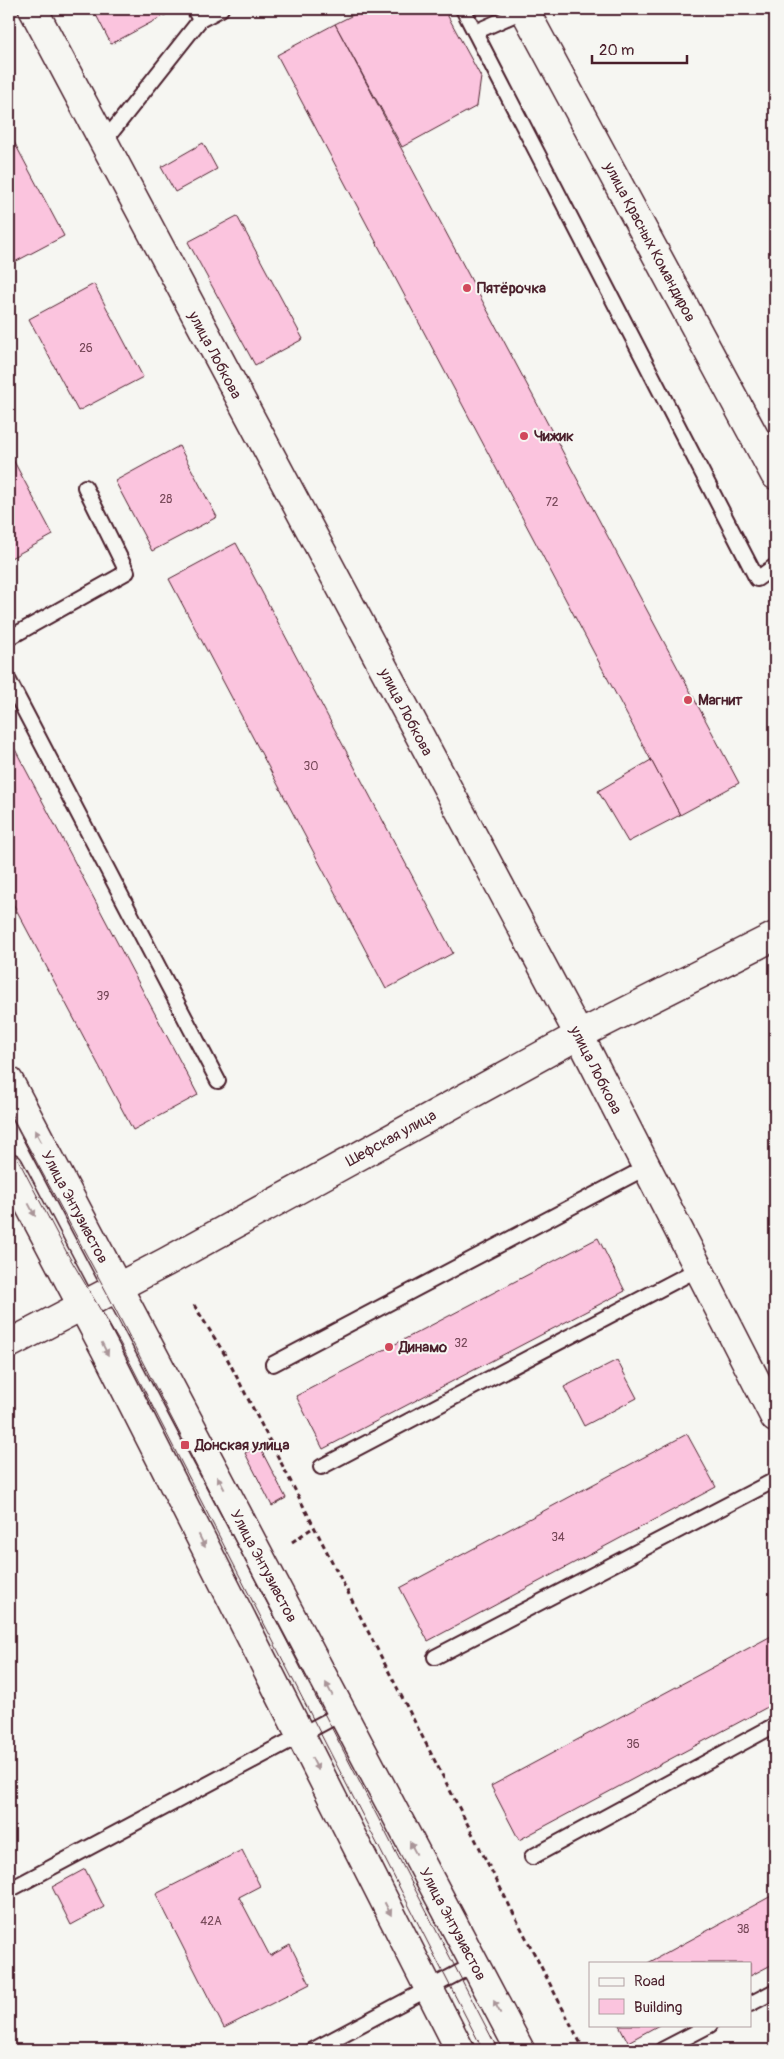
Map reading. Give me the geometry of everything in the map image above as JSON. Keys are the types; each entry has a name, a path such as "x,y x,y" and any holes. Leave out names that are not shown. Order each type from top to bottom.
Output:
{"street":[{"name":"улица Лобкова","path":"33,9 579,1035 700,1268 775,1418"},
{"name":"улица Красных Командиров","path":"524,10 775,475"},
{"name":"Шефская улица","path":"9,1344 118,1287 579,1035 775,936"},
{"name":"Улица Энтузиастов","path":"9,1081 520,2050"},
{"path":"9,1168 83,1305 460,2050"}],"lane":[{"path":"103,143 197,14 221,9"},
{"path":"463,9 757,579 775,566"},
{"path":"475,32 524,10"},
{"path":"9,638 127,572 84,488"},
{"path":"9,681 218,1081"},
{"path":"273,1364 647,1167"},
{"path":"321,1467 700,1268"},
{"path":"435,1657 775,1480"},
{"path":"9,1890 342,1713"},
{"path":"532,1856 775,1725"},
{"path":"313,2050 475,1964"},
{"path":"752,2003 775,1991"},
{"path":"662,2050 708,2026"}],"path":[{"path":"194,1305 227,1358 584,2050"},
{"path":"292,1542 314,1527"}],"building":[{"path":"93,9 167,9 169,13 111,44"},
{"path":"352,9 444,9 481,77 477,106 402,147 335,24 355,14"},
{"path":"335,24 739,783 680,815 277,55"},
{"path":"13,140 64,236 9,265 9,143"},
{"path":"203,143 217,169 175,192 161,167"},
{"path":"237,216 303,339 255,365 188,242"},
{"path":"94,284 143,377 78,411 29,319"},
{"path":"179,446 217,517 152,551 115,481"},
{"path":"9,452 53,535 9,559"},
{"path":"236,543 453,953 386,989 169,579"},
{"path":"9,738 198,1095 133,1130 9,896"},
{"path":"651,760 680,815 628,842 598,791"},
{"path":"598,1238 625,1291 323,1449 296,1396"},
{"path":"617,1360 637,1398 584,1426 564,1387"},
{"path":"687,1434 716,1487 428,1641 400,1588"},
{"path":"259,1446 286,1498 272,1506 245,1453"},
{"path":"775,1634 775,1703 519,1840 491,1786"},
{"path":"242,1850 260,1886 239,1897 270,1956 290,1945 310,1984 224,2028 156,1894"},
{"path":"85,1869 104,1907 71,1925 52,1887"},
{"path":"775,1894 775,1963 752,1975 752,1962 650,1962"},
{"path":"620,2026 657,2026 628,2042"}],"tram line":[{"path":"9,1111 107,1293 498,2050"},
{"path":"9,1142 67,1253 120,1343 483,2050"}],"place":[{"name":"Пятёрочка","path":"467,288"},
{"name":"Чижик","path":"524,436"},
{"name":"Магнит","path":"688,700"},
{"name":"Динамо","path":"389,1347"},
{"name":"Донская улица","path":"185,1445"}]}
